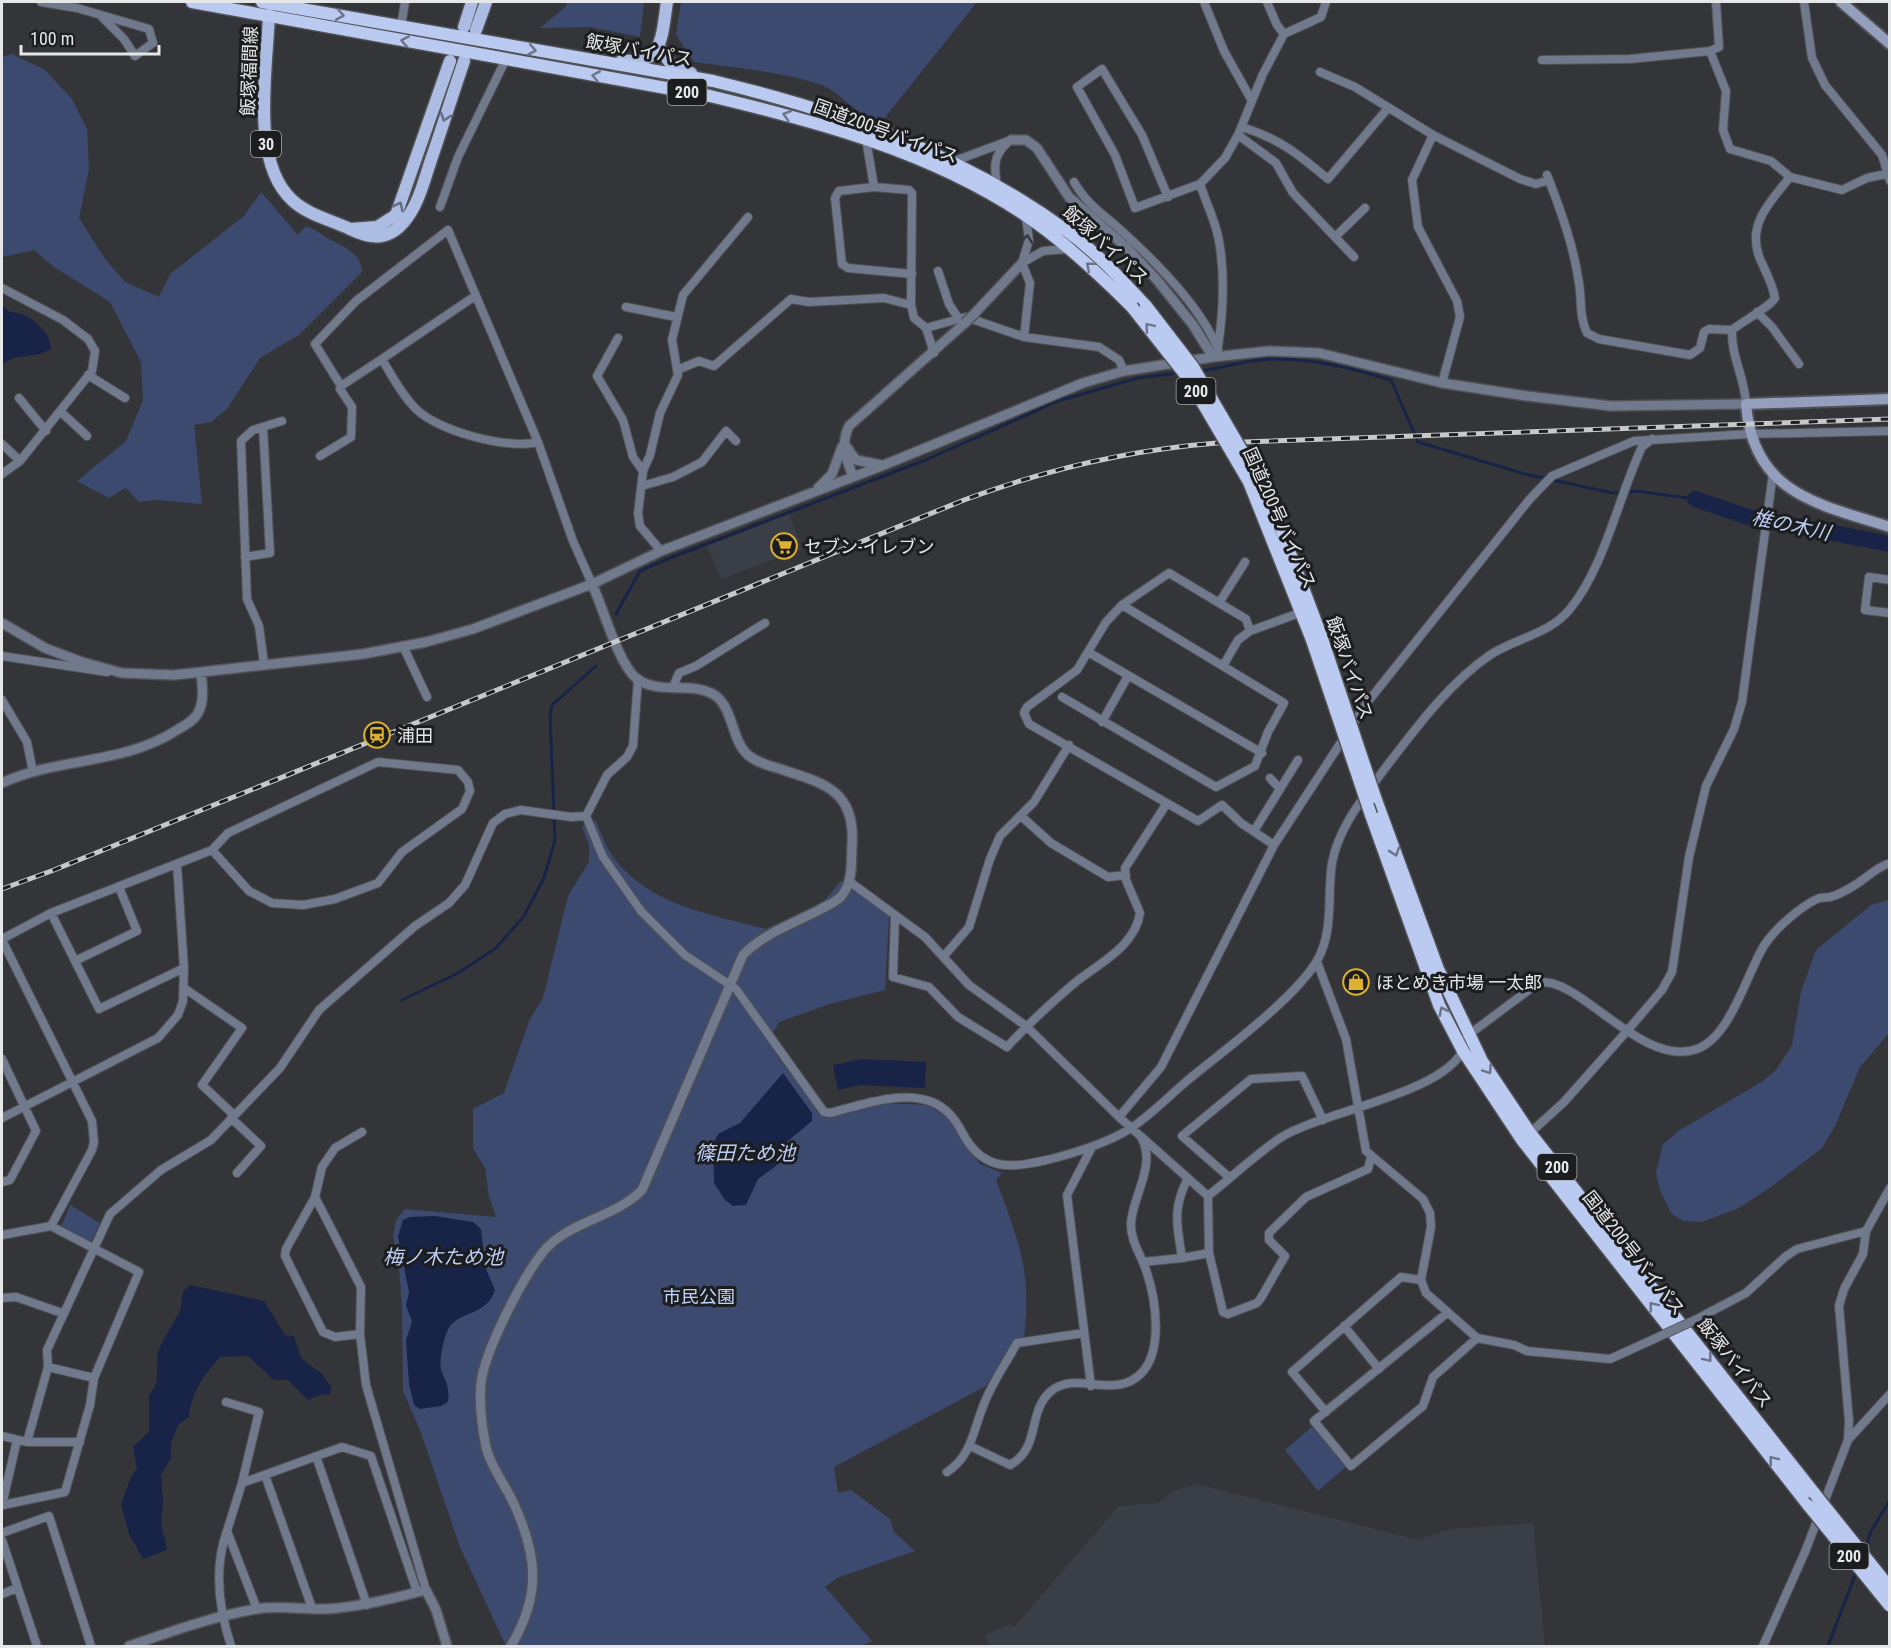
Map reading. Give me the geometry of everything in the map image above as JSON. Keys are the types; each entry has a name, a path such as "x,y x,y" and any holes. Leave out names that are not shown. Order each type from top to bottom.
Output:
{"highway":[{"name":"国道200号バイパス","path":"198,2 710,96 783,113 866,139 948,171 1025,215 1069,249 1132,307 1188,378 1252,478 1302,612 1316,636 1371,815 1424,967 1439,1005 1463,1051 1522,1140 1890,1606"},
{"name":"飯塚バイパス","path":"262,2 712,81 877,128 997,185 1068,232 1102,261 1146,306 1193,367 1281,529 1316,636 1418,917 1468,1034 1482,1061 1530,1133 1890,1588"}],"main road":[{"path":"472,2 470,29 486,2"},
{"path":"553,54 587,54 634,62 646,59 659,47 667,2"},
{"path":"1841,2 1890,44"},
{"name":"飯塚福間線","path":"269,15 265,125 267,155 272,171 281,189 294,202 364,237 379,237 391,233 412,212 464,61"},
{"path":"659,47 665,58 682,71 750,85 756,92"},
{"path":"350,229 377,227 396,214 450,61"},
{"path":"1890,399 1746,404 1749,434 1773,473 1789,488 1837,512 1890,527"}],"street":[{"path":"41,2 101,16 148,29 153,43 135,56 124,39 101,16"},
{"path":"401,26 405,2"},
{"path":"1204,2 1224,51 1252,101"},
{"path":"1267,2 1277,25 1284,34"},
{"path":"1168,197 1142,135 1102,69 1077,87 1115,155 1135,208 1168,197 1200,184 1225,158 1240,131 1263,74 1284,34 1321,17 1326,2"},
{"path":"1542,60 1630,59 1710,51 1719,47 1716,2"},
{"path":"1710,51 1726,91 1723,130 1731,149 1771,161 1790,177 1842,190 1867,178 1888,177 1882,155 1825,85 1812,58 1804,2"},
{"path":"440,207 458,157 506,59"},
{"path":"1320,72 1355,87 1433,135 1520,179 1536,184 1548,178 1567,228 1580,286 1580,316 1587,333 1599,339 1690,355 1698,352 1704,332 1709,329 1732,330 1772,303 1775,298 1754,237 1763,212 1790,177"},
{"path":"1240,131 1271,136 1291,148 1328,179 1388,108"},
{"path":"1240,131 1276,163 1293,193 1354,257"},
{"path":"1433,135 1412,180 1418,227 1457,301 1460,317 1442,383"},
{"path":"866,139 874,187"},
{"path":"952,162 1011,140 1026,140 1037,148 1069,197 1127,248 1157,280 1217,354"},
{"path":"997,185 995,160 999,150 1011,140"},
{"path":"1074,182 1084,200 1115,226 1168,279 1204,323 1217,354"},
{"path":"1200,184 1219,239 1222,258 1221,324 1217,354"},
{"path":"912,274 848,268 842,264 836,194 839,191 874,187 909,190 912,193 912,274 912,305 914,318 926,328 934,353"},
{"path":"1336,236 1365,208"},
{"path":"1024,337 1030,283 1022,263 1029,240 1025,215"},
{"path":"661,551 640,526 638,514 643,471 650,455 660,413 678,375 672,340 676,317 683,295 696,276 748,217"},
{"path":"320,456 351,437 352,407 315,344 356,301 448,230 538,442 573,541 622,658 638,679 654,686 712,693 725,707 738,741 747,754 761,763 814,778 836,792 845,801 853,829 850,882 842,897 759,940 743,955 642,1190 626,1204 563,1235 545,1250 515,1299 485,1367 481,1401 486,1446 492,1466 513,1503 530,1544 534,1565 527,1614 511,1647"},
{"path":"926,328 961,321 974,314 1022,263 1043,250 1069,249"},
{"path":"938,271 949,304 961,321"},
{"path":"2,288 63,320 88,339 96,358 88,375 61,412 21,461 2,474"},
{"path":"341,386 475,296"},
{"path":"677,370 699,361 714,366 790,299 809,302 884,298 912,305"},
{"path":"626,307 676,317"},
{"path":"1757,312 1772,327 1799,364"},
{"path":"815,491 832,474 849,426 855,418 934,353 966,318 1024,337 1099,347 1119,360 1124,371"},
{"path":"2,656 69,668 174,675 363,654 403,646 473,628 592,584 661,551 884,465 1053,394 1124,371 1217,354 1279,351 1319,353 1442,383 1611,406 1746,404 1744,384 1733,355 1732,330"},
{"path":"618,338 597,376 623,420 633,457 643,471"},
{"path":"382,359 410,403 427,418 502,443 523,446 538,442"},
{"path":"88,375 125,399"},
{"path":"19,398 46,430"},
{"path":"61,412 87,436"},
{"path":"264,664 259,626 247,599 241,441 253,430 282,421"},
{"path":"245,557 270,554 263,427"},
{"path":"1119,1117 1161,1067 1274,846 1366,704 1529,500 1552,476 1634,441 1749,434 1890,431"},
{"path":"642,486 673,477 702,462 726,432 736,441"},
{"path":"638,679 633,746 627,757 607,775 586,816 603,857 641,912 685,956 736,989 824,1112 830,1113 882,1099 931,1102 956,1121 975,1153 986,1161 998,1165 1024,1164 1092,1147 1132,1128 1280,1002 1317,962 1328,930 1334,852 1340,835 1359,804 1430,712 1456,684 1490,655 1546,629 1568,612 1593,570 1642,447 1652,439"},
{"path":"843,442 856,460 884,465"},
{"path":"843,442 853,477"},
{"path":"2,444 21,461"},
{"path":"1530,1133 1564,1102 1628,1031 1662,990 1672,972 1689,857 1706,786 1734,729 1742,702 1773,473"},
{"path":"1219,603 1245,562"},
{"path":"1250,631 1246,619 1169,573 1122,605 1106,622 1077,670 1027,707 1024,713 1029,724 1198,820 1222,805 1274,846"},
{"path":"1890,580 1869,577 1865,610 1890,613"},
{"path":"1062,697 1101,722 1216,787 1255,766 1262,753 1268,732 1284,703 1122,605"},
{"path":"1223,666 1238,640 1250,631 1302,612"},
{"path":"2,623 45,648 82,662 122,673"},
{"path":"673,687 680,673 696,666 765,623"},
{"path":"403,646 427,697"},
{"path":"1088,652 1262,753"},
{"path":"2,783 33,772 114,757 173,733 193,720 199,712 203,694 201,672"},
{"path":"1101,722 1128,676"},
{"path":"2,700 27,742 33,772"},
{"path":"944,956 969,927 990,859 1000,836 1034,802 1069,745"},
{"path":"1254,831 1298,760"},
{"path":"51,1226 94,1142 92,1121 2,940 51,913 212,850 228,833 378,762 458,770 468,782 468,800 462,809 402,852 378,883 320,904 272,903 256,895 249,891 212,850"},
{"path":"1270,778 1280,789"},
{"path":"895,915 893,976 930,987 958,1017 1007,1047 1026,1026 1074,983 1114,954 1132,933 1140,913 1125,868 1167,802"},
{"path":"27,1442 48,1367 47,1350 62,1313 110,1214 161,1170 211,1140 280,1068 319,1010 416,926 448,903 465,885 493,823 521,810 571,817 586,816"},
{"path":"1021,816 1051,843 1108,877 1126,875"},
{"path":"1208,1196 1281,1137 1358,1107 1408,1091 1446,1067 1463,1051 1468,1034 1538,984 1546,981 1563,987 1628,1031 1665,1050 1687,1052 1709,1044 1736,1007 1766,943 1796,914 1818,897 1842,893 1890,863"},
{"path":"2,1118 158,1038 178,1015 183,1001 184,968 177,864"},
{"path":"850,882 925,937 969,985 1026,1026 1119,1117 1208,1196 1209,1254 1225,1314 1257,1303 1285,1256 1269,1240 1269,1233 1306,1197 1368,1169 1371,1157"},
{"path":"75,961 137,931 119,887"},
{"path":"51,913 99,1009 184,968"},
{"path":"1317,962 1346,1039 1363,1143 1371,1157 1423,1199 1430,1214 1431,1227 1421,1280 1426,1293 1476,1338 1514,1345 1527,1351 1610,1359 1695,1320 1746,1293 1797,1249 1866,1231"},
{"path":"184,988 242,1028 202,1085 261,1146 237,1173"},
{"path":"2,1059 36,1131 10,1180 2,1182"},
{"path":"1230,1178 1182,1136 1251,1079 1302,1076 1323,1120"},
{"path":"360,1334 335,1337 323,1332 285,1256 315,1197 322,1167 335,1148 362,1132"},
{"path":"970,1446 1010,1465 1027,1452 1039,1408 1049,1393 1068,1383 1115,1386 1129,1382 1138,1376 1150,1358 1157,1339 1148,1273 1131,1228 1132,1212 1147,1157 1139,1134"},
{"path":"1091,1386 1067,1196 1092,1147"},
{"path":"1182,1258 1176,1226 1176,1211 1178,1198 1188,1178"},
{"path":"1763,1647 1805,1552 1848,1440 1849,1421 1839,1306 1844,1289 1863,1254 1866,1231 1890,1188"},
{"path":"315,1197 361,1287 360,1334 366,1385 421,1592"},
{"path":"2,1235 51,1226 139,1272 94,1378 90,1405 65,1492 2,1505 17,1440"},
{"path":"1143,1262 1209,1254"},
{"path":"1326,1412 1292,1372 1401,1276 1421,1280"},
{"path":"2,1298 16,1297 62,1313"},
{"path":"1447,1313 1314,1421 1351,1466 1423,1406 1433,1377 1476,1338"},
{"path":"1344,1326 1379,1369"},
{"path":"947,1472 960,1463 970,1446 984,1403 1017,1343 1084,1333"},
{"path":"48,1367 94,1378"},
{"path":"1848,1440 1890,1394"},
{"path":"225,1402 259,1413 243,1483 218,1555 221,1617 231,1647"},
{"path":"2,1436 27,1442 80,1442"},
{"path":"243,1483 342,1447 371,1456 421,1592 436,1610 447,1647"},
{"path":"316,1456 367,1605"},
{"path":"265,1475 312,1608"},
{"path":"2,1533 49,1516 91,1647"},
{"path":"227,1531 257,1609"},
{"path":"2,1540 37,1647"},
{"path":"2,1594 17,1587"},
{"path":"129,1647 221,1617 257,1609 283,1606 312,1608 367,1605 421,1592"}],"shaded area":[{"path":"789,514 802,549 721,579 707,546"},
{"path":"1197,1484 1418,1540 1449,1529 1533,1523 1545,1646 990,1646 985,1635 1009,1624 1014,1627 1119,1506 1158,1503 1173,1491"}],"green space":[{"path":"568,2 644,2 640,37 590,27 540,28"},
{"path":"681,2 977,2 883,120 865,115 819,84 773,73 694,62 676,35"},
{"path":"12,54 45,70 72,99 87,129 89,169 79,218 105,259 125,282 159,297 170,274 244,216 261,192 298,235 306,226 310,227 347,249 359,260 362,272 299,335 260,358 227,409 211,422 194,425 202,504 156,500 139,502 126,488 109,498 77,481 126,441 143,400 141,362 110,302 54,267 34,250 2,257 2,57"},
{"name":"市民公園","path":"596,821 610,852 632,877 648,889 685,907 766,929 823,902 841,881 889,916 885,990 833,1003 779,1022 773,1033 778,1057 823,1117 829,1118 881,1103 928,1105 946,1116 980,1164 1002,1173 996,1180 1017,1240 1025,1275 1024,1338 1014,1340 986,1386 834,1467 838,1493 851,1490 890,1519 894,1532 915,1551 837,1578 825,1587 872,1641 861,1646 506,1646 460,1547 420,1430 403,1391 402,1306 398,1257 393,1236 396,1220 405,1209 496,1217 489,1197 485,1168 473,1148 473,1109 504,1093 530,1019 543,998 568,896 589,862 589,845 582,826"},
{"path":"1889,900 1889,1033 1860,1067 1835,1126 1822,1148 1771,1187 1737,1209 1701,1222 1683,1221 1671,1213 1660,1190 1656,1173 1663,1144 1680,1130 1763,1081 1776,1070 1792,1045 1801,992 1816,950 1871,905"},
{"path":"70,1205 100,1223 91,1242 86,1243 61,1227"},
{"path":"1314,1425 1347,1466 1318,1491 1285,1450"}],"water":[{"path":"2,305 10,312 24,315 37,323 47,335 51,349 41,354 13,358 2,364"},
{"path":"861,1059 926,1062 925,1088 860,1085 838,1090 833,1065"},
{"name":"篠田ため池","path":"783,1073 812,1113 812,1121 782,1146 776,1166 758,1179 746,1205 733,1206 725,1200 714,1183 713,1145 718,1134 740,1123"},
{"name":"梅ノ木ため池","path":"435,1216 473,1222 481,1229 485,1267 495,1290 485,1305 457,1320 447,1332 442,1351 441,1370 448,1389 448,1402 441,1406 420,1409 414,1405 409,1384 406,1340 412,1322 406,1305 409,1292 398,1237 403,1220 410,1217"},
{"path":"191,1285 264,1301 285,1335 294,1336 301,1358 322,1374 331,1387 330,1395 323,1394 308,1400 288,1380 274,1380 248,1356 220,1357 200,1384 190,1408 189,1417 178,1425 171,1443 171,1458 161,1475 163,1502 161,1522 167,1550 143,1559 129,1534 121,1504 137,1468 133,1447 149,1432 149,1395 157,1380 159,1351 179,1313 184,1290"}],"waterway":[{"path":"1200,371 1255,360 1288,359 1318,362 1362,372 1391,380 1418,442 1525,474 1613,493 1636,491 1695,499"},
{"path":"616,614 640,571 670,558 928,459 1058,401 1138,378 1179,373"},
{"name":"椎の木川","path":"1695,499 1748,517 1890,544"},
{"path":"402,1000 458,973 496,948 524,916 544,878 555,840 550,715 552,705 596,666"},
{"path":"1865,1550 1871,1531 1890,1500"},
{"path":"1828,1646 1857,1570"}],"railway":[{"path":"2,889 54,870 964,500 1026,479 1089,462 1152,450 1217,443 1890,419"}],"place":[{"name":"セブン-イレブン","path":"784,546"},
{"name":"浦田","path":"377,735"},
{"name":"ほとめき市場 一太郎","path":"1356,982"}]}
